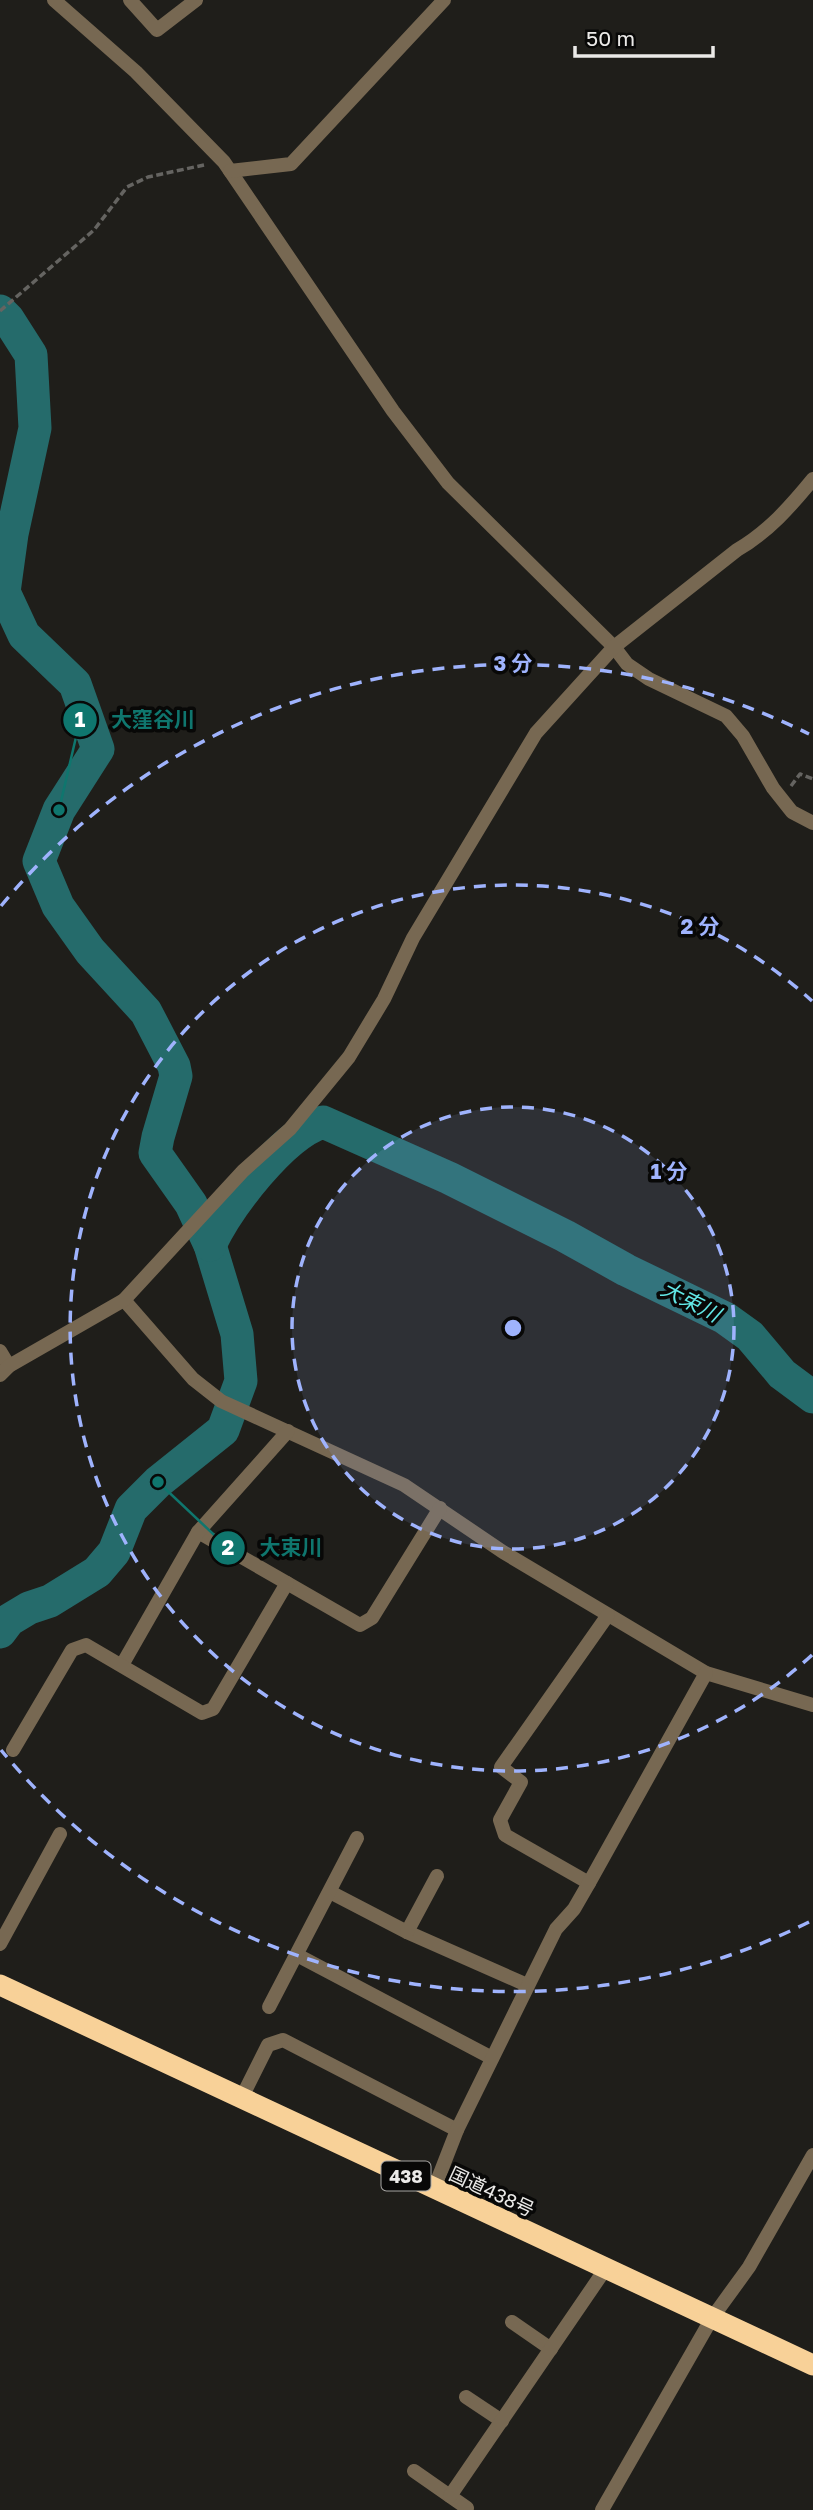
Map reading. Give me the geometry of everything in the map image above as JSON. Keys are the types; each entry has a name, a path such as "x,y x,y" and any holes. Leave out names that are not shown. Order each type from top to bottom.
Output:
{"highway":[{"name":"国道438号","path":"0,1986 813,2365"}],"street":[{"path":"54,0 136,72 227,167 379,391 448,483 614,647 627,664 649,679 726,716 743,736 777,794 792,812 813,823"},
{"path":"130,0 157,30 196,0"},
{"path":"227,167 291,164 444,0"},
{"path":"0,1350 5,1371 124,1300 243,1171 290,1129 349,1058 384,999 419,929 536,733 614,647 737,550 758,538 792,505 813,479"},
{"path":"124,1300 193,1379 221,1401 404,1485 503,1552 706,1673 813,1705"},
{"path":"122,1665 198,1532 288,1431"},
{"path":"198,1532 360,1625 372,1618 440,1508"},
{"path":"13,1749 72,1650 86,1645 202,1713 214,1709 287,1583"},
{"path":"589,1883 505,1835 500,1820 521,1782 501,1767 608,1615"},
{"path":"434,2189 457,2130 556,1929 574,1909 706,1673"},
{"path":"0,1944 60,1834"},
{"path":"269,2007 357,1838"},
{"path":"407,1932 437,1877"},
{"path":"330,1892 407,1932 527,1985"},
{"path":"297,1955 492,2058"},
{"path":"241,2099 268,2045 284,2040 457,2130"},
{"path":"602,2510 712,2318 749,2267 813,2155"},
{"path":"450,2496 606,2268"},
{"path":"512,2322 551,2349"},
{"path":"466,2397 502,2421"},
{"path":"414,2472 467,2508"}],"path":[{"path":"0,311 94,230 127,187 148,177 188,167 227,167"},
{"path":"790,787 800,774 813,779"}],"waterway":[{"path":"0,311 31,355 35,428 12,534 4,592 24,635 75,684 98,749 59,810 39,861 58,906 90,951 146,1012 174,1066 176,1076 155,1153 191,1204 210,1245 237,1334 241,1381 223,1430 158,1482 131,1509 114,1552 97,1572 50,1601 29,1608 9,1620 0,1632"},
{"name":"大束川","path":"210,1245 229,1212 258,1174 291,1141 307,1129 323,1122 449,1178 725,1318 750,1336 782,1374 813,1397"}],"place":[{"name":"大窪谷川","path":"59,810"},
{"name":"大束川","path":"158,1482"}]}
